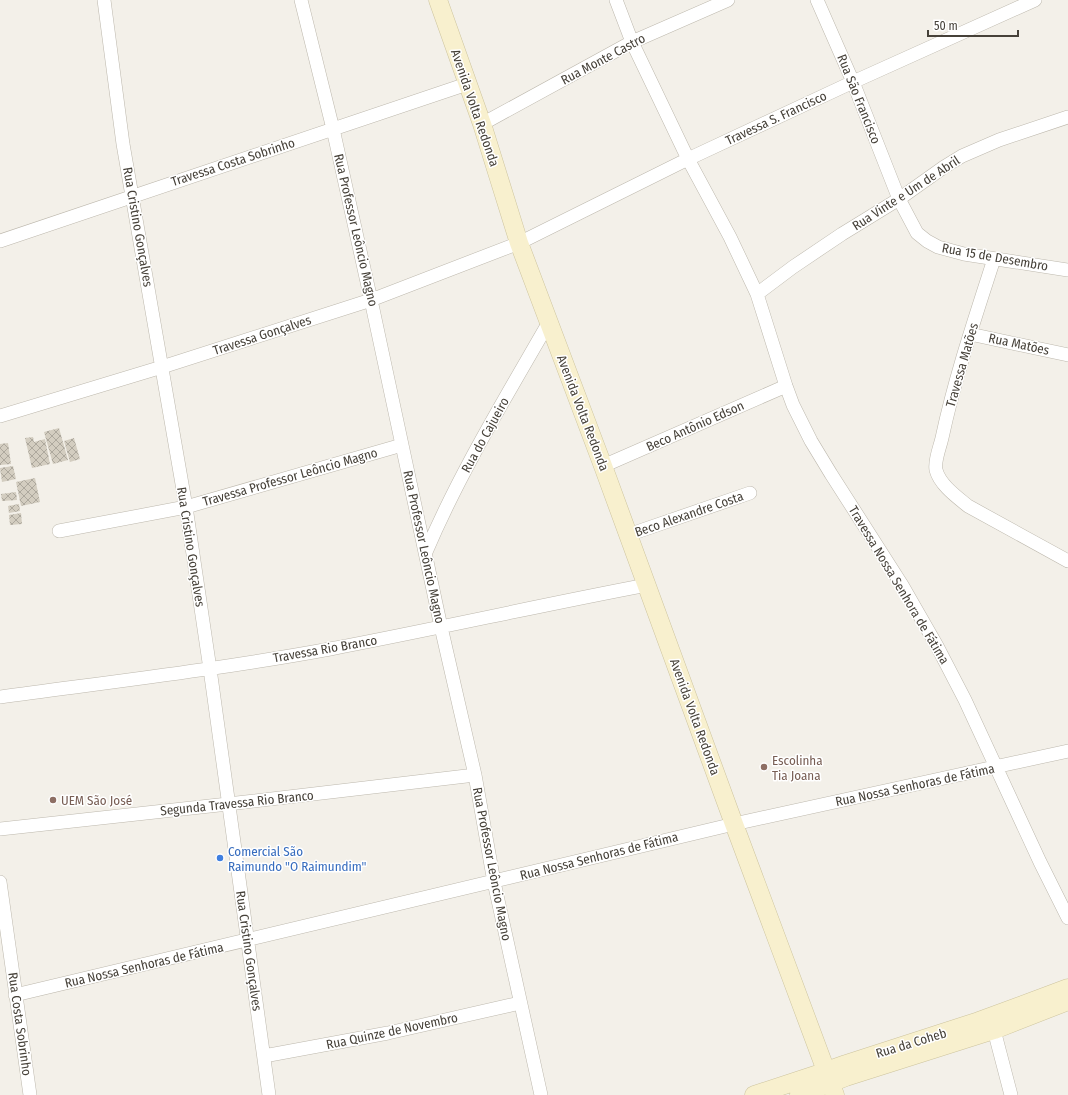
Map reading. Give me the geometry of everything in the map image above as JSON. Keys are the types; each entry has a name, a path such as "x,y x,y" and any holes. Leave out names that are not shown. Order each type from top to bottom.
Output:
{"street":[{"name":"Rua Cristino Gonçalves","path":"104,0 124,144 186,507 269,1095"},
{"name":"Rua Professor Leôncio Magno","path":"301,0 333,129 371,300 441,627 475,775 494,882 541,1095"},
{"name":"Avenida Volta Redonda","path":"438,0 482,124 519,243 647,585 826,1084"},
{"name":"Travessa Nossa Senhora de Fátima","path":"616,0 632,42 688,159 730,236 757,294 793,405 819,454 902,585 937,646 965,700 1040,862 1068,918"},
{"name":"Rua Monte Castro","path":"482,124 632,42 728,0"},
{"name":"Rua São Francisco","path":"817,0 853,82 899,199"},
{"name":"Travessa S. Francisco","path":"519,243 688,159 853,82 1035,0"},
{"name":"Travessa Costa Sobrinho","path":"0,241 467,84"},
{"name":"Rua Vinte e Um de Abril","path":"757,294 830,242 899,199 962,156 999,140 1068,117"},
{"name":"Rua 15 de Desembro","path":"899,199 917,232 927,241 938,247 964,254 1068,270"},
{"name":"Travessa Gonçalves","path":"0,416 162,367 371,300 519,243"},
{"name":"Travessa Matões","path":"994,259 953,389 937,460 937,472 955,496 968,506 1068,561"},
{"name":"Rua do Cajueiro","path":"426,552 439,522 477,448 549,322"},
{"name":"Rua Matões","path":"970,334 1068,355"},
{"name":"Beco Antônio Edson","path":"603,466 786,386"},
{"name":"Travessa Professor Leôncio Magno","path":"59,532 186,507 402,445"},
{"name":"Beco Alexandre Costa","path":"628,535 750,493"},
{"name":"Travessa Rio Branco","path":"0,697 210,670 329,649 580,597 647,585"},
{"name":"Rua Nossa Senhoras de Fátima","path":"15,995 248,941 734,824 1068,751"},
{"name":"Segunda Travessa Rio Branco","path":"0,829 475,775"},
{"name":"Rua Costa Sobrinho","path":"0,882 30,1095"},
{"name":"Rua da Coheb","path":"754,1095 826,1084 846,1064 979,1022 1068,988"},
{"name":"Rua da Coheb","path":"799,1095 826,1084 994,1030 1068,1001"},
{"name":"Rua Quinze de Novembro","path":"264,1056 388,1033 520,1003"},
{"path":"994,1030 1011,1095"}],"building":[{"path":"59,428 68,460 53,464 44,432"},
{"path":"33,437 34,442 45,439 50,464 32,468 25,438"},
{"path":"74,438 80,459 70,462 64,441"},
{"path":"8,443 11,464 0,465 0,444"},
{"path":"13,466 16,479 2,482 0,468"},
{"path":"35,478 40,502 21,506 16,482"},
{"path":"16,492 17,500 2,501 1,494"},
{"path":"19,504 20,511 9,513 8,506"},
{"path":"21,513 22,524 10,525 9,515"}],"place":[{"name":"Escolinha Tia Joana","path":"764,767"},
{"name":"UEM São José","path":"53,800"},
{"name":"Comercial São Raimundo \"O Raimundim\"","path":"220,858"}]}
